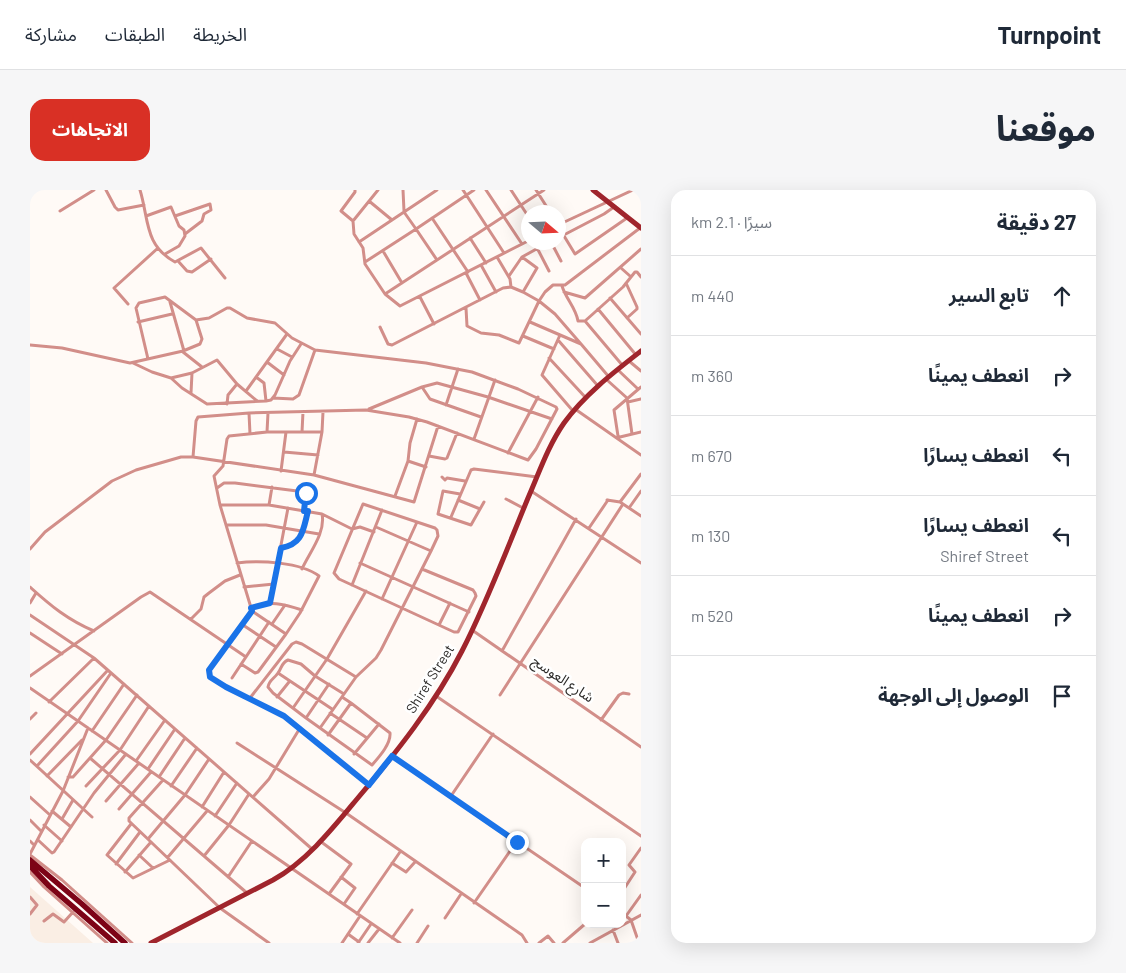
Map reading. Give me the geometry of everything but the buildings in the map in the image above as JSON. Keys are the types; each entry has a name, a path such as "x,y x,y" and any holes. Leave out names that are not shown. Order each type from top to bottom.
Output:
{"highway":[{"path":"30,860 60,882 126,943"},
{"path":"30,866 74,911 90,923 105,941 115,943"},
{"path":"74,911 81,909 82,904"},
{"path":"90,923 89,920 95,915"}],"main road":[{"path":"593,190 641,224"},
{"path":"598,190 614,207 641,228"},
{"name":"Shiref Street","path":"151,943 292,869 346,813 392,756 452,671 472,630 554,440 574,410 598,386 640,352"}],"street":[{"path":"60,211 94,190"},
{"path":"106,190 118,210 144,205"},
{"path":"140,190 152,242 158,248 173,261 177,261 186,271 192,272 211,259"},
{"path":"353,221 341,211 355,190"},
{"path":"378,190 353,221 354,234 363,248 365,262 385,294 401,306 521,244"},
{"path":"403,190 404,212 437,260"},
{"path":"359,242 437,190"},
{"path":"463,190 504,253"},
{"path":"365,262 474,190"},
{"path":"486,190 521,242"},
{"path":"511,190 521,205"},
{"path":"385,294 521,205 537,192 544,190"},
{"path":"566,222 633,190"},
{"path":"537,192 545,205"},
{"path":"369,201 392,220"},
{"path":"165,254 179,246 185,234 202,221 204,214 212,209 210,204 176,216"},
{"path":"146,216 169,207 172,208 185,234"},
{"path":"566,233 614,207"},
{"path":"566,240 573,253 576,254 628,217"},
{"path":"432,218 454,249 480,300"},
{"path":"562,286 641,228"},
{"path":"470,238 486,263"},
{"path":"128,304 114,288 158,248"},
{"path":"177,261 200,248 225,278"},
{"path":"564,292 585,298 641,249"},
{"path":"509,276 522,257 534,250"},
{"path":"538,250 549,271"},
{"path":"554,250 560,261"},
{"path":"383,251 402,283"},
{"path":"497,257 509,276 511,287"},
{"path":"522,257 537,268 524,292"},
{"path":"481,265 496,292"},
{"path":"621,268 630,276"},
{"path":"562,286 577,311 578,321 585,321 626,283 636,271 641,277"},
{"path":"626,283 637,307 627,318"},
{"path":"466,308 467,325 481,334 499,335 519,343 545,292 554,284 562,286"},
{"path":"380,327 388,344 391,345 507,287 524,292 555,314 628,400 632,434"},
{"path":"133,363 184,351 202,342 196,320 161,296 139,303 135,310 148,358"},
{"path":"420,297 434,324"},
{"path":"610,298 641,334"},
{"path":"170,302 184,351 202,368"},
{"path":"193,457 198,416 366,410 417,418 526,460 530,459 556,408 538,397 496,380 458,369 426,363 315,350 301,344 271,321 247,318 230,308 209,318 196,320"},
{"path":"598,309 640,352"},
{"path":"138,322 172,314"},
{"path":"585,321 620,368 640,388 628,400 614,409 617,435 620,437 641,432"},
{"path":"530,322 581,344"},
{"path":"246,391 287,334"},
{"path":"560,335 542,375 574,410 641,455"},
{"path":"523,336 554,349"},
{"path":"558,340 598,386"},
{"path":"273,398 292,357 301,344"},
{"path":"30,345 62,348 133,363 153,373 171,378 192,373 217,360 237,384 257,402"},
{"path":"277,349 292,357"},
{"path":"171,378 178,385 207,404 257,402 273,398 293,399 299,395 315,350"},
{"path":"549,358 586,398"},
{"path":"629,361 641,371"},
{"path":"267,362 284,375"},
{"path":"446,405 458,369"},
{"path":"191,393 192,373"},
{"path":"256,377 264,382 266,401"},
{"path":"474,439 488,397 496,380"},
{"path":"366,410 434,383 488,397 529,413 552,419"},
{"path":"226,404 228,395 237,384"},
{"path":"422,387 430,399 482,417"},
{"path":"508,454 538,397"},
{"path":"628,400 641,399"},
{"path":"302,432 303,412"},
{"path":"314,475 322,432 323,412"},
{"path":"249,413 250,434"},
{"path":"267,432 268,413"},
{"path":"395,496 408,460 410,443 417,418"},
{"path":"30,549 51,527 112,481 136,470 181,457 193,457 314,475 414,502 438,426"},
{"path":"286,634 252,609 220,505 214,476 221,469 224,462 228,437 231,435 267,432 322,432"},
{"path":"281,471 286,432"},
{"path":"429,456 447,458 457,433"},
{"path":"284,452 318,455"},
{"path":"408,460 426,467"},
{"path":"451,517 468,472 474,469 537,477"},
{"path":"500,695 603,537 641,474"},
{"path":"447,478 465,481"},
{"path":"216,489 220,484 226,482 306,493 306,511 299,540 295,544 281,548"},
{"path":"269,505 272,487"},
{"path":"460,494 444,491 437,513 471,525 484,502"},
{"path":"531,491 641,563"},
{"path":"629,508 640,493"},
{"path":"506,499 524,508"},
{"path":"458,500 480,509"},
{"path":"590,528 608,500 622,503 641,516"},
{"path":"320,728 356,677 376,658 402,608 413,587 438,536 437,530 363,504 334,573 338,579 352,585 366,592 402,608 454,632 458,632 476,596 474,591 422,569"},
{"path":"220,505 269,505 306,511 322,514 352,528 360,527 374,532"},
{"path":"270,603 288,508"},
{"path":"352,585 382,510"},
{"path":"302,569 314,549 319,534 322,514"},
{"path":"502,651 576,519"},
{"path":"382,599 417,522"},
{"path":"226,525 266,526 319,534"},
{"path":"376,527 431,551"},
{"path":"237,563 258,561 278,563 320,576 302,610 256,673 241,664"},
{"path":"360,563 468,612"},
{"path":"191,619 202,610 204,597 225,581 240,575"},
{"path":"244,587 274,584"},
{"path":"30,587 58,612 75,623 94,631"},
{"path":"30,676 150,592 246,657"},
{"path":"293,708 327,659 366,592"},
{"path":"30,603 36,593"},
{"path":"302,610 285,604 270,603 252,609 243,625 209,670 209,675 226,687 284,716 369,785"},
{"path":"439,625 450,603"},
{"path":"232,678 259,636 285,604"},
{"path":"30,615 94,658 312,849"},
{"path":"243,625 276,648"},
{"name":"شارع العوسج","path":"472,630 641,747"},
{"path":"30,634 62,654"},
{"path":"250,698 292,644 296,642 356,677"},
{"path":"49,702 94,658"},
{"path":"288,660 301,664 315,676 329,684 389,731 390,737 372,764 369,764 328,735 277,697 268,688 269,682 288,660"},
{"path":"30,754 108,670"},
{"path":"37,766 78,721 112,673"},
{"path":"270,673 318,700 339,719 367,738"},
{"path":"277,697 289,682"},
{"path":"92,731 124,684"},
{"path":"306,718 329,684"},
{"path":"30,688 400,943"},
{"path":"601,720 620,694 629,694"},
{"path":"68,778 73,777 106,740 137,695"},
{"path":"436,696 641,836"},
{"path":"328,735 351,703"},
{"path":"86,786 120,750 149,706"},
{"path":"30,719 36,713"},
{"path":"106,801 121,784 165,720"},
{"path":"354,754 380,724"},
{"path":"88,728 63,791 30,855 132,943"},
{"path":"253,797 276,768 300,728"},
{"path":"119,809 149,770 175,729"},
{"path":"451,796 493,734"},
{"path":"47,776 84,738"},
{"path":"158,777 185,738"},
{"path":"237,743 346,813 522,936 527,943"},
{"path":"171,786 197,748"},
{"path":"38,840 52,853 54,852 83,809 126,754"},
{"path":"392,756 581,885"},
{"path":"90,758 247,894"},
{"path":"125,872 185,795 209,759"},
{"path":"30,760 92,817"},
{"path":"202,806 224,772"},
{"path":"164,780 129,821 220,908 269,943"},
{"path":"215,816 237,783"},
{"path":"204,856 229,825 249,794"},
{"path":"30,797 50,816"},
{"path":"62,819 73,800"},
{"path":"52,811 71,827"},
{"path":"131,824 107,855 133,878 169,858 207,811"},
{"path":"30,820 41,831"},
{"path":"44,825 62,841"},
{"path":"116,864 140,832"},
{"path":"228,877 252,841"},
{"path":"320,841 350,863 329,894"},
{"path":"30,842 34,846"},
{"path":"474,903 517,842"},
{"path":"626,886 635,872 629,865 641,848"},
{"path":"342,943 400,852"},
{"path":"139,855 154,868"},
{"path":"392,863 406,872 415,862"},
{"path":"30,872 44,888 74,911 105,941"},
{"path":"341,877 355,888 344,904"},
{"path":"445,918 461,894"},
{"path":"626,913 641,895"},
{"path":"30,897 37,904 30,914"},
{"path":"392,938 412,910"},
{"path":"44,921 53,914 64,922 74,911"},
{"path":"589,943 641,915"},
{"path":"626,916 631,920 639,943"},
{"path":"348,934 358,942 371,924"},
{"path":"417,943 428,926"},
{"path":"563,943 581,927"},
{"path":"368,943 379,928"},
{"path":"613,930 618,943"},
{"path":"539,943 548,936 554,943"}],"shaded area":[{"path":"30,887 93,943 30,943"}],"route":[{"path":"306,493 304,511 308,511 302,531 299,540 295,544 281,548 270,603 260,604 251,608 252,611 243,625 209,670 210,677 284,716 369,785 392,756 517,842"}]}
